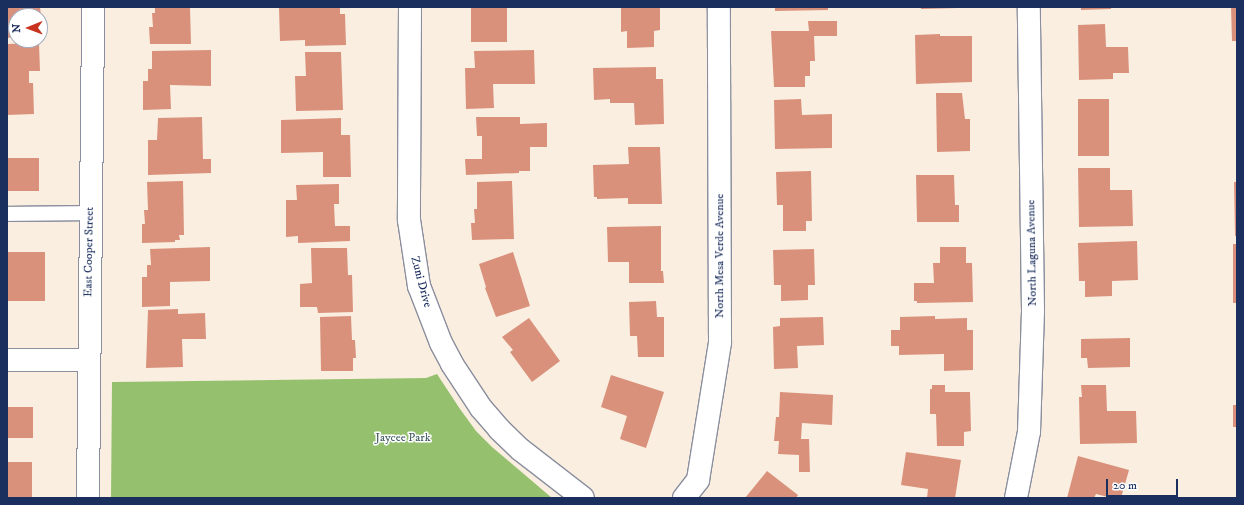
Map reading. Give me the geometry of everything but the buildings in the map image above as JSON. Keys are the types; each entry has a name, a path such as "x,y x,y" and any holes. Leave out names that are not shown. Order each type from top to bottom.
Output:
{"street":[{"name":"East Cooper Street","path":"88,498 88,360 93,7"},
{"name":"Zuni Drive","path":"410,7 409,220 419,286 444,348 481,408 499,430 521,450 583,498"},
{"name":"North Mesa Verde Avenue","path":"684,498 698,480 720,342 719,7"},
{"name":"North Laguna Avenue","path":"1016,498 1029,432 1032,325 1029,7"},
{"path":"7,360 88,360"}],"lane":[{"path":"7,214 90,213"}],"green space":[{"name":"Jaycee Park","path":"437,374 476,431 492,447 552,498 111,498 112,382 426,378"}]}
